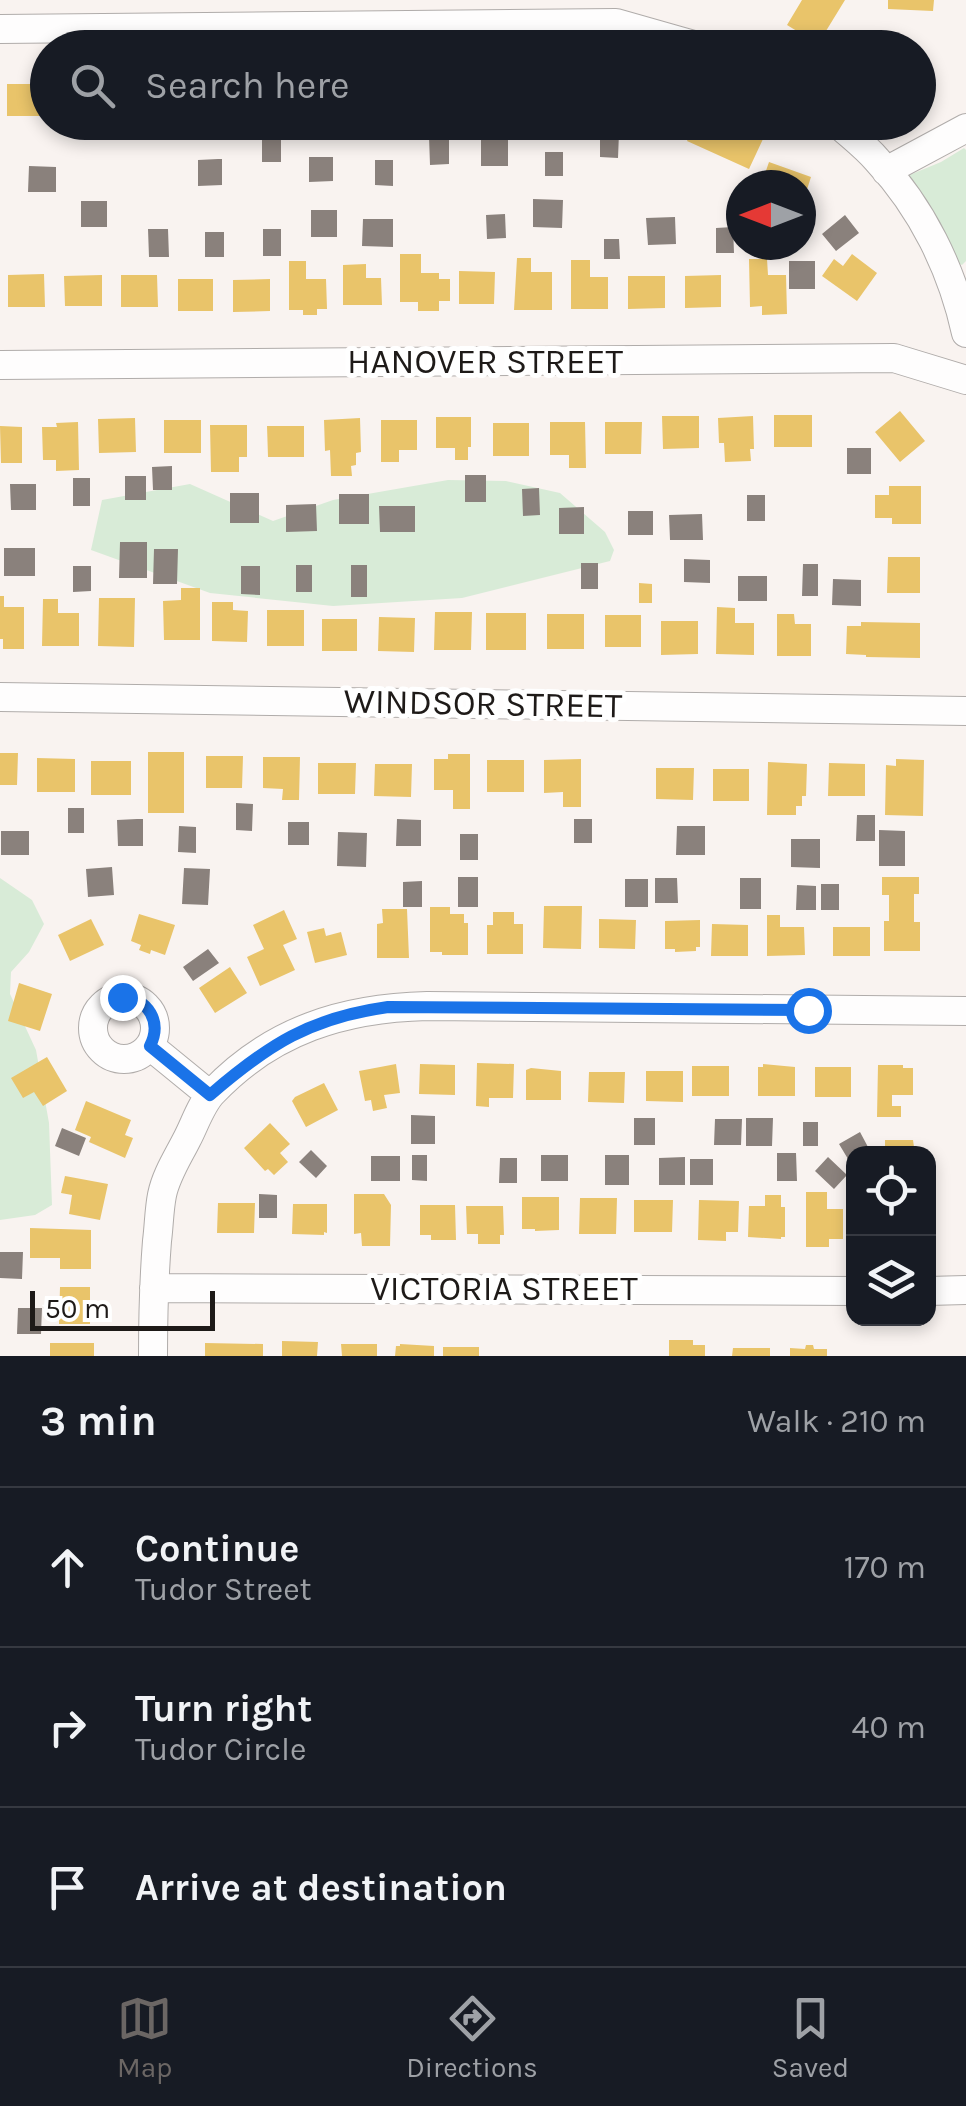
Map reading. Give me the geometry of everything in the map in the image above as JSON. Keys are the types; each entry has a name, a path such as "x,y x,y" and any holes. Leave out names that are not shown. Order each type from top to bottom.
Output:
{"street":[{"path":"0,28 616,11 661,30"},
{"path":"886,171 966,128"},
{"path":"856,140 878,160 939,249 958,296 966,332"},
{"name":"HANOVER STREET","path":"0,365 894,358 966,380"},
{"name":"WINDSOR STREET","path":"0,696 966,710"},
{"path":"152,1356 162,1192 167,1178 210,1095 273,1044 312,1025 388,1007 966,1011"},
{"path":"150,1046 210,1095"},
{"name":"VICTORIA STREET","path":"154,1288 846,1291"},
{"path":"936,1290 966,1290"}],"green space":[{"path":"964,148 966,261 962,265 907,176"},
{"path":"448,480 506,481 560,493 605,532 614,550 610,561 462,598 333,606 210,593 91,550 102,500 190,484 273,521 333,500"},
{"path":"0,878 32,900 44,924 29,952 11,972 10,994 36,1050 49,1123 52,1205 35,1215 0,1220"}],"building: Homes":[{"path":"802,0 845,0 827,30 795,30 787,25"},
{"path":"888,0 934,0 933,11 888,9"},
{"path":"7,84 30,84 30,116 7,116"},
{"path":"687,140 763,140 749,169"},
{"path":"769,162 791,170 766,170"},
{"path":"400,254 421,254 421,273 439,273 439,279 450,279 450,301 439,301 439,311 418,311 418,302 400,302"},
{"path":"852,254 877,273 857,301 822,276 834,259 843,266"},
{"path":"517,258 531,258 531,272 552,272 552,310 514,310"},
{"path":"571,260 590,260 590,277 608,277 608,309 571,309"},
{"path":"749,260 767,260 768,275 786,275 787,314 762,315 762,306 750,307"},
{"path":"289,261 306,261 306,279 326,279 327,309 317,309 317,315 289,310"},
{"path":"366,264 366,278 381,278 382,305 343,305 343,265"},
{"path":"459,271 495,272 494,304 459,304"},
{"path":"44,274 45,307 8,307 8,275"},
{"path":"102,275 102,306 65,306 64,276"},
{"path":"121,275 157,275 158,307 121,307"},
{"path":"721,275 721,307 685,308 685,276"},
{"path":"628,276 665,276 665,308 628,309"},
{"path":"178,279 213,279 213,311 178,311"},
{"path":"270,279 270,311 233,312 233,280"},
{"path":"900,411 925,441 900,462 875,432"},
{"path":"774,415 812,415 812,447 774,447"},
{"path":"662,416 699,416 699,448 663,449"},
{"path":"753,416 751,461 725,462 718,418"},
{"path":"436,417 471,417 468,460 455,460 455,448 436,448"},
{"path":"135,418 136,452 99,453 98,419"},
{"path":"360,418 361,452 356,453 356,465 351,466 352,476 331,476 324,420"},
{"path":"164,420 201,420 201,453 164,453"},
{"path":"381,420 417,420 417,450 399,450 399,462 381,462"},
{"path":"78,422 79,470 56,471 56,460 43,460 42,427"},
{"path":"550,422 585,422 586,468 569,468 569,455 550,455"},
{"path":"605,422 642,422 641,454 605,454"},
{"path":"493,423 529,423 529,456 493,456"},
{"path":"210,425 247,425 247,457 239,457 239,472 211,472"},
{"path":"0,426 22,427 22,463 1,463"},
{"path":"267,426 304,426 304,457 268,457"},
{"path":"889,486 921,486 921,524 892,524 892,518 875,518 875,495 889,495"},
{"path":"888,557 920,557 920,593 887,593"},
{"path":"639,583 652,584 652,603 639,603"},
{"path":"181,588 200,588 200,640 164,640 163,601 181,600"},
{"path":"0,596 4,596 4,607 24,607 24,649 3,649"},
{"path":"99,598 135,598 134,647 98,646"},
{"path":"43,599 58,599 58,613 79,613 79,646 42,646"},
{"path":"212,602 233,602 233,610 248,611 247,642 212,641"},
{"path":"717,607 735,608 735,623 754,623 754,655 716,654"},
{"path":"267,610 304,610 304,646 267,646"},
{"path":"435,612 472,612 471,650 434,650"},
{"path":"486,613 526,613 526,650 486,650"},
{"path":"547,614 584,614 584,649 547,649"},
{"path":"777,614 794,614 795,624 811,624 811,656 777,656"},
{"path":"605,615 641,615 641,647 605,647"},
{"path":"379,617 415,618 414,652 378,651"},
{"path":"322,619 357,619 357,651 322,651"},
{"path":"661,621 698,621 698,654 661,655"},
{"path":"861,622 920,623 920,658 846,654 847,626 861,626"},
{"path":"148,752 184,752 184,813 148,813"},
{"path":"0,753 18,753 17,785 0,785"},
{"path":"448,754 470,754 470,809 453,809 453,790 434,790 434,759 448,759"},
{"path":"206,756 243,756 242,788 206,788"},
{"path":"263,757 300,757 299,800 282,800 283,789 263,788"},
{"path":"37,758 75,759 75,792 37,792"},
{"path":"581,759 581,807 563,807 563,792 544,793 544,760"},
{"path":"896,759 924,760 923,816 885,815 886,765 896,766"},
{"path":"487,760 524,760 524,792 487,792"},
{"path":"91,761 131,761 131,795 91,795"},
{"path":"768,762 807,764 806,796 802,796 802,806 796,806 796,815 767,815"},
{"path":"318,763 356,763 355,794 318,794"},
{"path":"829,763 865,764 865,796 828,796"},
{"path":"375,764 412,764 411,797 374,796"},
{"path":"656,768 694,768 693,800 656,799"},
{"path":"713,769 749,769 749,801 713,801"},
{"path":"882,877 919,877 919,894 914,894 914,922 920,922 920,951 884,951 889,895 882,895"},
{"path":"544,906 582,906 581,949 543,948"},
{"path":"430,907 450,907 450,914 464,914 464,923 468,923 468,955 430,952"},
{"path":"382,909 407,909 409,958 377,958 377,924 383,923"},
{"path":"284,910 297,939 283,945 295,970 260,986 247,957 264,949 253,925"},
{"path":"493,912 514,912 514,924 523,924 523,954 487,954 487,925 493,925"},
{"path":"139,914 175,925 165,955 139,950 141,945 131,941"},
{"path":"767,915 780,915 780,927 804,927 805,955 767,956"},
{"path":"91,919 104,945 70,961 58,935"},
{"path":"599,919 636,920 635,949 599,948"},
{"path":"700,920 700,947 696,951 665,949 665,921"},
{"path":"712,924 748,925 748,956 711,956"},
{"path":"833,927 870,927 870,956 833,956"},
{"path":"324,928 326,936 341,932 347,955 315,963 307,932"},
{"path":"230,967 247,993 215,1013 199,988"},
{"path":"19,983 52,994 40,1031 8,1021"},
{"path":"47,1057 67,1091 43,1106 34,1092 23,1098 11,1078"},
{"path":"477,1063 514,1064 513,1098 489,1098 489,1107 476,1106"},
{"path":"396,1064 400,1093 384,1095 387,1108 373,1111 371,1100 365,1101 359,1071"},
{"path":"420,1064 455,1065 455,1095 419,1094"},
{"path":"878,1065 913,1068 913,1095 892,1095 892,1106 901,1106 901,1117 877,1117"},
{"path":"692,1066 729,1066 729,1096 692,1096"},
{"path":"758,1067 795,1067 795,1096 758,1096"},
{"path":"815,1067 851,1067 851,1097 815,1097"},
{"path":"526,1070 561,1071 561,1100 526,1100"},
{"path":"646,1071 683,1071 683,1102 646,1101"},
{"path":"589,1072 625,1072 624,1103 588,1102"},
{"path":"324,1083 338,1110 306,1127 292,1101"},
{"path":"86,1101 131,1120 125,1135 133,1138 125,1158 89,1142 91,1137 75,1130"},
{"path":"270,1123 290,1144 280,1153 288,1162 274,1175 268,1169 265,1171 244,1148"},
{"path":"885,1140 913,1140 914,1146 885,1146"},
{"path":"65,1176 108,1184 100,1220 69,1214 72,1195 61,1193"},
{"path":"806,1192 827,1192 827,1209 843,1209 843,1239 829,1239 829,1247 806,1247"},
{"path":"354,1194 384,1194 391,1205 390,1246 362,1246 361,1233 354,1234"},
{"path":"765,1195 781,1195 785,1237 781,1239 748,1237 749,1206 765,1206"},
{"path":"522,1197 559,1197 559,1230 522,1229"},
{"path":"580,1198 617,1198 616,1234 579,1234"},
{"path":"634,1200 673,1200 672,1232 634,1232"},
{"path":"699,1200 739,1201 738,1232 726,1232 726,1241 698,1240"},
{"path":"218,1203 255,1203 254,1233 217,1233"},
{"path":"293,1204 327,1204 327,1233 292,1234"},
{"path":"420,1205 455,1205 456,1240 431,1240 431,1235 420,1235"},
{"path":"466,1206 503,1206 504,1235 500,1235 500,1244 478,1244 478,1234 467,1234"},
{"path":"30,1228 91,1230 91,1269 60,1269 60,1258 30,1258"},
{"path":"60,1287 90,1287 90,1324 59,1324"},
{"path":"669,1340 693,1340 693,1345 705,1345 705,1356 669,1356"},
{"path":"282,1341 318,1342 317,1356 282,1356"},
{"path":"50,1343 94,1343 94,1356 50,1356"},
{"path":"205,1343 263,1344 263,1356 205,1356"},
{"path":"341,1344 377,1344 377,1356 342,1356"},
{"path":"400,1344 434,1346 434,1356 395,1356"},
{"path":"806,1345 827,1349 827,1356 790,1356 790,1348 805,1349"},
{"path":"443,1347 479,1347 479,1356 443,1356"},
{"path":"733,1348 770,1348 770,1356 732,1356"}],"building: Industry":[{"path":"262,140 281,140 281,162 262,162"},
{"path":"429,140 449,140 449,164 430,165"},
{"path":"481,140 508,140 508,166 481,166"},
{"path":"600,140 619,140 618,158 600,157"},
{"path":"545,152 563,152 563,176 545,176"},
{"path":"309,157 333,157 333,181 309,182"},
{"path":"222,159 222,185 198,186 198,160"},
{"path":"375,160 393,160 393,186 375,185"},
{"path":"29,166 56,167 56,192 28,192"},
{"path":"533,199 563,200 562,228 533,227"},
{"path":"81,201 107,201 107,227 81,227"},
{"path":"311,210 337,210 337,237 311,237"},
{"path":"505,214 506,238 487,239 486,215"},
{"path":"845,215 859,233 836,251 822,234"},
{"path":"675,217 676,244 648,245 646,218"},
{"path":"363,219 393,219 393,247 362,246"},
{"path":"726,227 726,253 716,253 716,228"},
{"path":"148,229 168,229 169,257 149,257"},
{"path":"263,229 281,229 281,256 263,256"},
{"path":"205,232 224,232 224,257 205,257"},
{"path":"604,239 619,239 620,259 604,259"},
{"path":"789,261 815,261 815,289 789,289"},
{"path":"847,448 871,448 871,474 847,474"},
{"path":"172,466 172,490 153,490 152,467"},
{"path":"465,475 486,475 486,502 465,502"},
{"path":"125,476 146,476 146,500 125,500"},
{"path":"73,478 90,478 90,506 73,506"},
{"path":"10,484 36,484 36,510 11,510"},
{"path":"539,488 540,515 523,516 522,489"},
{"path":"230,493 259,493 259,523 230,523"},
{"path":"339,494 369,494 369,524 339,524"},
{"path":"747,495 765,495 765,521 747,521"},
{"path":"316,504 317,531 286,532 286,505"},
{"path":"379,506 415,506 415,532 380,532"},
{"path":"584,507 584,534 559,534 559,508"},
{"path":"628,511 653,511 653,535 628,535"},
{"path":"702,514 703,540 670,540 669,515"},
{"path":"120,542 147,542 147,578 119,578"},
{"path":"4,548 35,548 35,576 4,576"},
{"path":"154,549 178,549 177,584 153,584"},
{"path":"684,559 710,560 710,583 684,582"},
{"path":"581,563 598,563 598,589 581,589"},
{"path":"803,564 818,564 818,596 802,596"},
{"path":"296,565 312,565 312,592 296,592"},
{"path":"351,565 367,565 367,597 351,597"},
{"path":"73,566 91,566 91,591 73,592"},
{"path":"241,566 260,566 260,595 241,594"},
{"path":"738,576 767,576 767,601 738,601"},
{"path":"833,579 861,580 861,606 832,605"},
{"path":"236,803 253,804 252,831 236,830"},
{"path":"68,808 84,808 84,833 68,833"},
{"path":"857,815 875,815 875,841 856,841"},
{"path":"143,819 143,846 118,846 117,820"},
{"path":"397,819 421,820 421,846 396,846"},
{"path":"574,819 592,819 592,843 574,843"},
{"path":"288,822 309,822 309,845 288,845"},
{"path":"179,826 196,827 196,853 178,852"},
{"path":"677,826 705,826 705,855 676,855"},
{"path":"879,830 905,831 905,866 879,866"},
{"path":"1,831 29,831 29,855 1,855"},
{"path":"338,832 367,833 366,867 337,866"},
{"path":"460,834 478,834 478,860 460,860"},
{"path":"791,839 820,839 820,868 791,867"},
{"path":"112,867 114,895 88,897 86,869"},
{"path":"184,868 210,869 208,905 182,904"},
{"path":"458,877 478,877 478,907 458,907"},
{"path":"655,878 677,878 678,903 655,903"},
{"path":"740,878 761,878 761,909 740,909"},
{"path":"625,879 648,879 648,907 625,907"},
{"path":"422,881 422,907 403,907 403,882"},
{"path":"821,884 839,884 839,910 821,910"},
{"path":"797,885 816,886 816,910 796,910"},
{"path":"208,949 219,963 193,981 183,967"},
{"path":"411,1115 435,1116 435,1144 411,1144"},
{"path":"634,1118 655,1118 655,1145 634,1145"},
{"path":"746,1118 773,1118 772,1146 746,1146"},
{"path":"715,1119 742,1119 741,1145 714,1145"},
{"path":"803,1122 818,1122 818,1146 803,1146"},
{"path":"62,1128 86,1138 79,1156 55,1146"},
{"path":"860,1132 867,1146 846,1146 846,1156 839,1144"},
{"path":"311,1150 327,1166 316,1178 299,1162"},
{"path":"777,1153 796,1153 797,1181 777,1181"},
{"path":"412,1155 427,1155 427,1181 412,1180"},
{"path":"541,1155 568,1155 568,1181 541,1181"},
{"path":"605,1155 629,1155 629,1185 605,1185"},
{"path":"371,1156 400,1156 400,1181 371,1181"},
{"path":"685,1157 685,1185 659,1185 659,1158"},
{"path":"828,1157 846,1176 834,1189 815,1171"},
{"path":"500,1158 517,1158 517,1183 499,1183"},
{"path":"690,1159 713,1159 713,1185 690,1185"},
{"path":"259,1194 277,1195 277,1218 259,1218"},
{"path":"0,1252 23,1252 22,1279 0,1278"},
{"path":"18,1308 42,1308 41,1334 17,1334"}],"route":[{"path":"122,997 148,1008 156,1027 150,1046 210,1095 273,1044 312,1025 388,1007 808,1010"}]}
